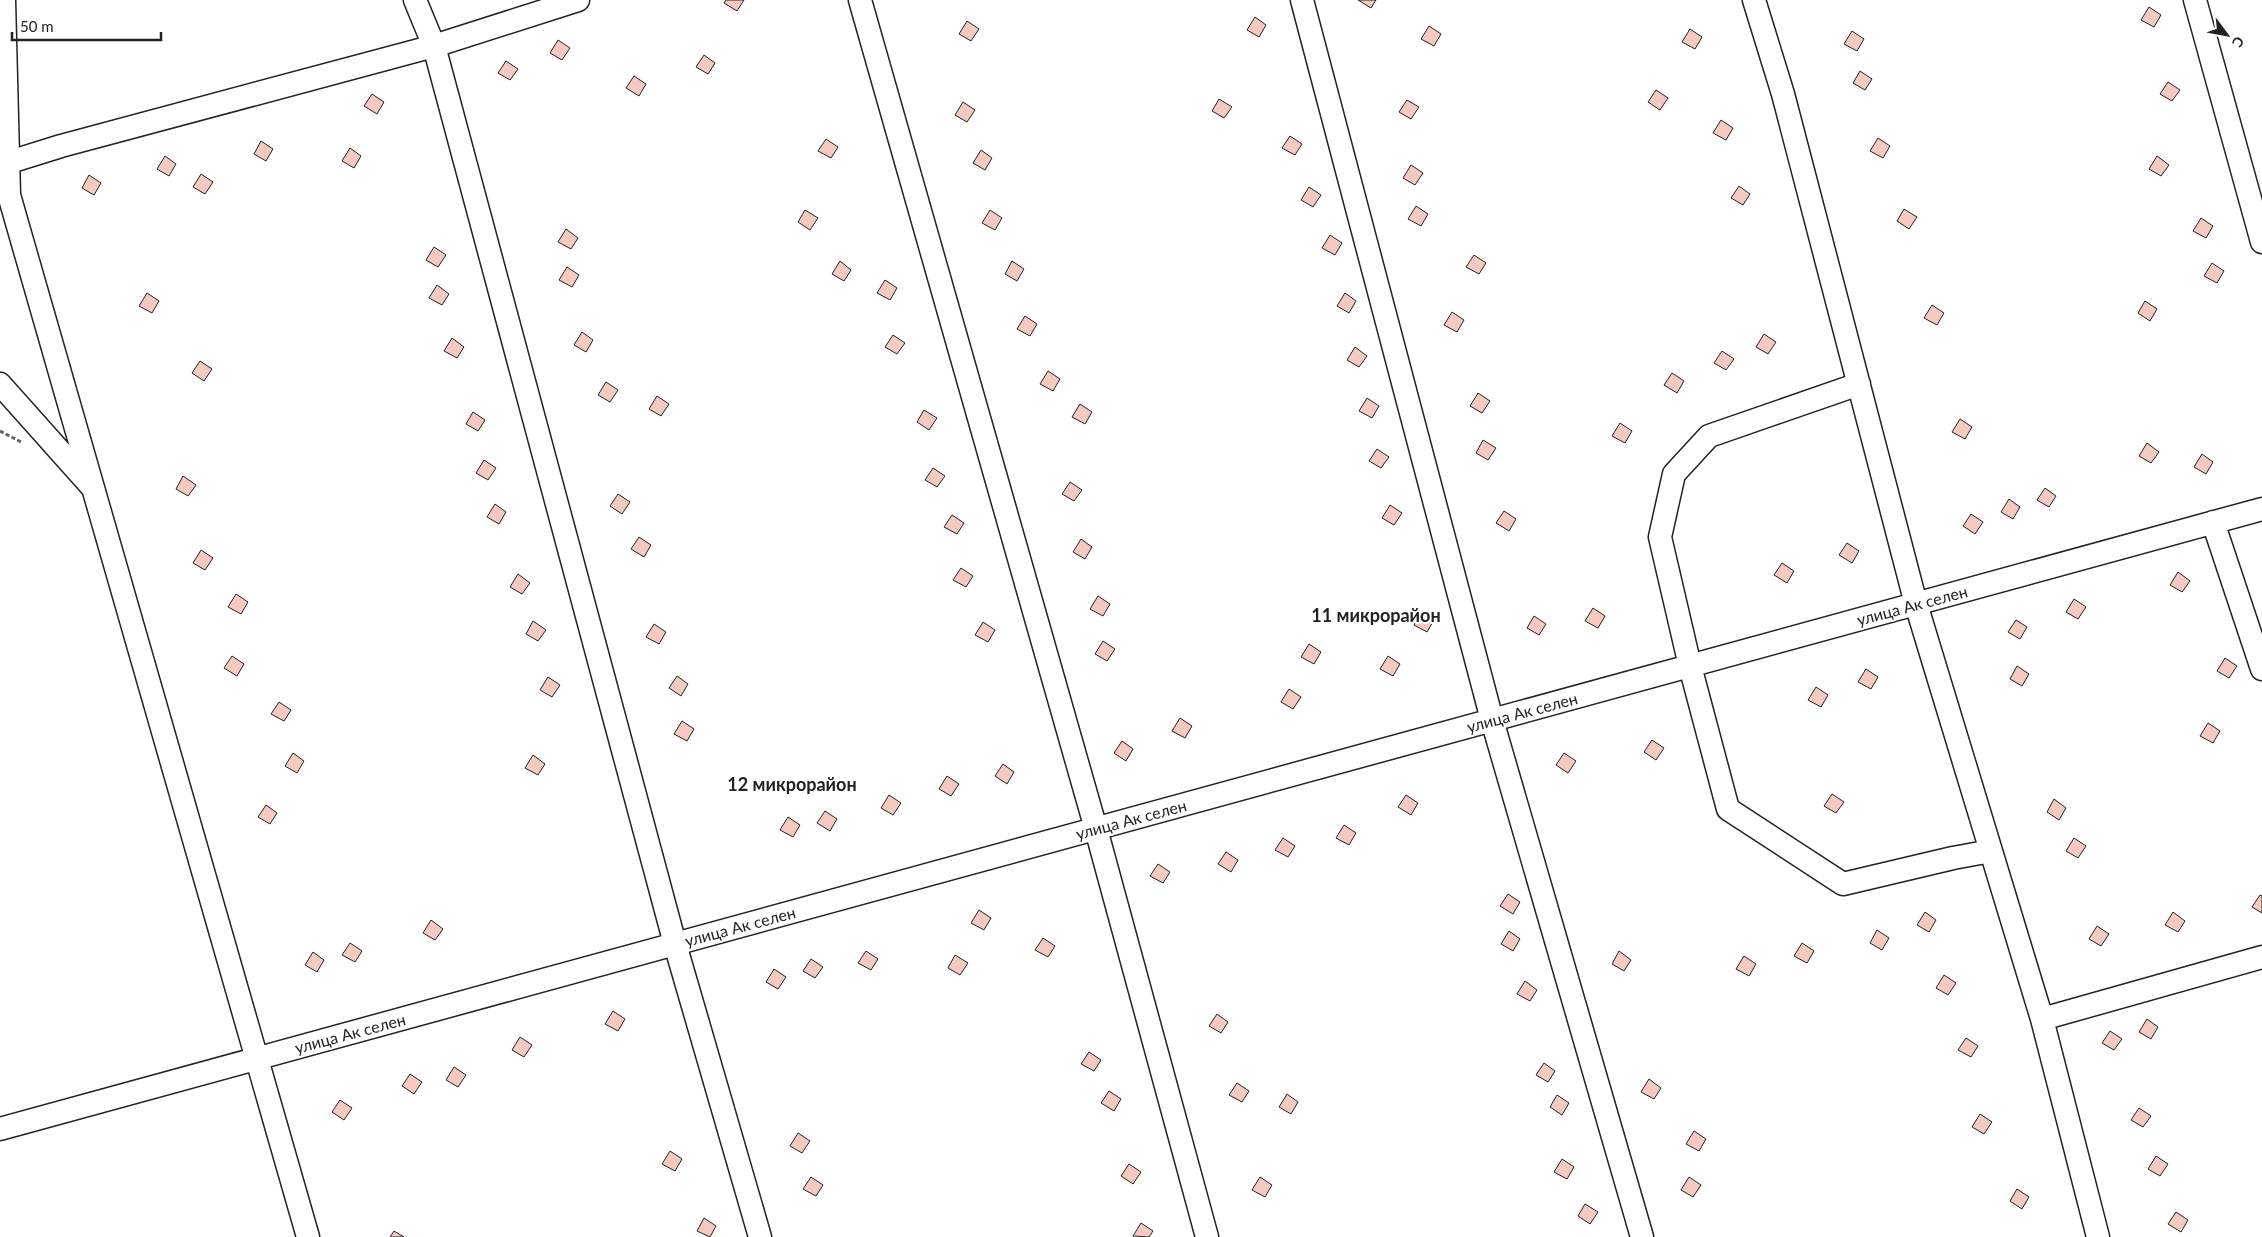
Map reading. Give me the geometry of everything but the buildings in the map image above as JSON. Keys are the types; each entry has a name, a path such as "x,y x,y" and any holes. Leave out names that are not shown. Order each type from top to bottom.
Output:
{"street":[{"path":"4,0 4,164 9,195 308,1237"},
{"path":"415,0 434,46 674,944 760,1237"},
{"path":"4,164 61,146 434,46 578,0"},
{"path":"860,0 1096,829 1207,1237"},
{"path":"1302,0 1492,720 1642,1237"},
{"path":"1754,0 1783,94 1916,604 2042,1019 2098,1237"},
{"path":"2195,0 2262,242"},
{"path":"0,384 94,490"},
{"path":"1859,384 1709,436 1674,474 1660,536 1690,666 1728,809 1843,884 1991,851"},
{"name":"улица Ак селен","path":"0,1129 2262,509"},
{"path":"2213,522 2262,669"},
{"path":"2042,1019 2262,957"}],"district":[{"name":"11 микрорайон","path":"1376,615"},
{"name":"12 микрорайон","path":"792,784"}]}
